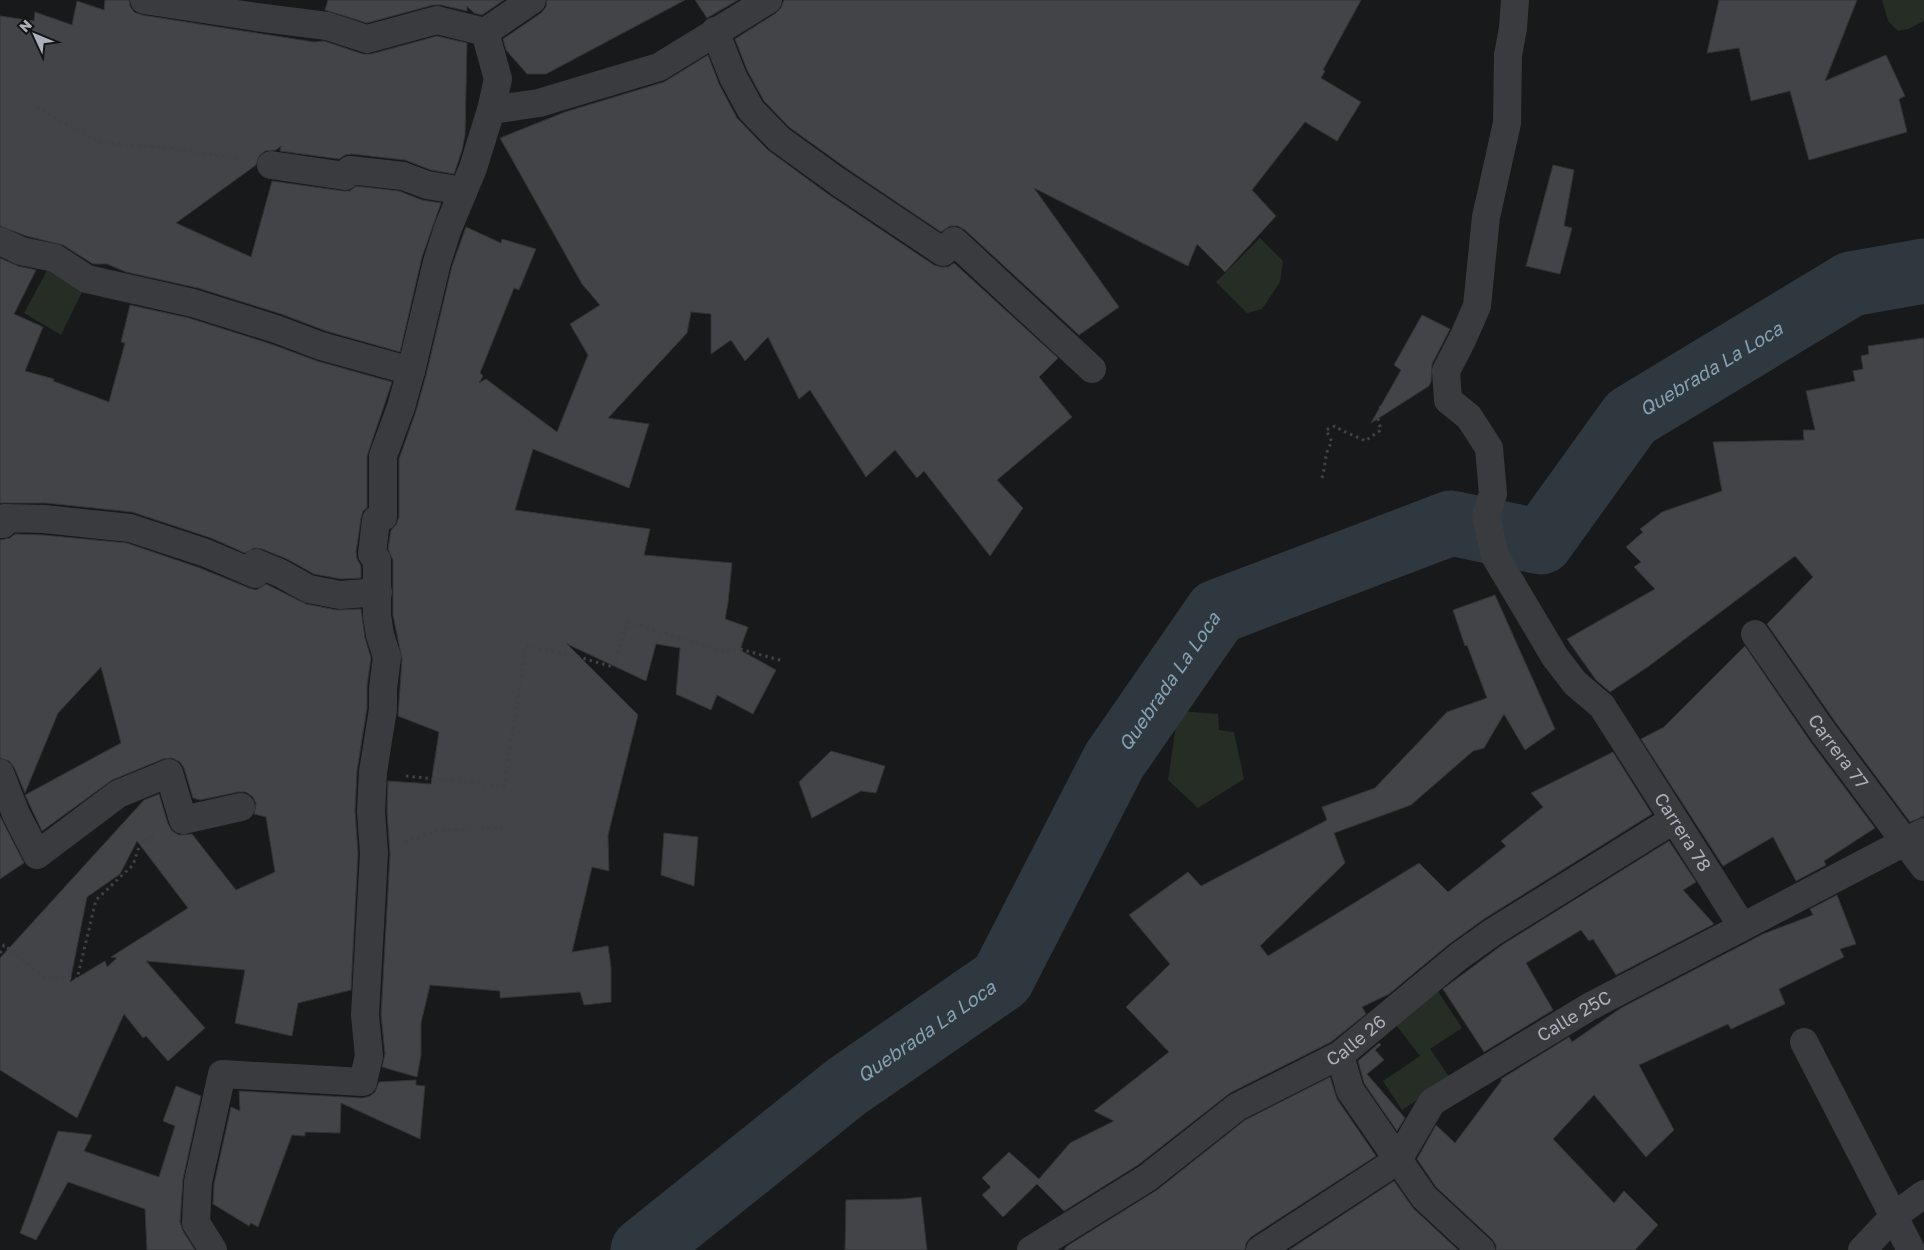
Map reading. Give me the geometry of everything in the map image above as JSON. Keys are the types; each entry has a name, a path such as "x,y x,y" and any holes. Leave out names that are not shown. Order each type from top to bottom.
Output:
{"street":[{"path":"144,0 327,26 367,39 436,20 485,32 532,0"},
{"path":"491,110 539,103 659,66 715,30 768,0"},
{"name":"Carrera 78","path":"1516,0 1514,28 1508,55 1506,123 1486,217 1477,306 1446,371 1448,400 1469,417 1489,448 1493,494 1486,516 1495,556 1554,657 1575,683 1602,706 1742,926"},
{"path":"715,30 733,77 751,110 779,138 838,181 943,252 954,241 1092,369"},
{"path":"212,1250 196,1223 198,1182 222,1074 363,1082 369,1056 365,1016 374,853 371,812 373,772 383,709 383,688 387,658 377,616 377,560 372,554 376,520 383,517 383,456 401,407 437,262 473,168 491,110 498,79 485,32"},
{"path":"271,165 345,176 350,170 386,173 403,176 428,185 451,189 462,194"},
{"path":"0,241 21,251 55,258 87,279 193,303 276,329 321,346 411,371"},
{"path":"0,524 3,524 4,518 44,519 130,528 206,553 255,574 256,563 280,573 309,589 340,595 378,592"},
{"name":"Carrera 77","path":"1755,634 1823,732 1914,837 1924,867"},
{"path":"0,773 16,814 37,856 118,794 169,773 183,820 241,807"},
{"name":"Calle 26","path":"1031,1250 1147,1178 1237,1107 1340,1055 1458,957 1493,932 1673,820"},
{"name":"Calle 25C","path":"1260,1250 1398,1160 1432,1102 1589,1007 1914,837"},
{"path":"1804,1042 1911,1250"},
{"path":"1340,1055 1350,1090 1424,1198 1477,1249"},
{"path":"1862,1250 1894,1216 1924,1194"}],"path":[{"path":"37,106 101,143 160,147 271,165"},
{"path":"1322,478 1326,451 1332,442 1326,430 1335,426 1365,441 1380,430 1378,420 1381,406"},
{"path":"373,772 504,786 526,646 579,657 614,667 628,622 722,651 740,649 783,661"},
{"path":"0,953 4,945 43,976 77,979 96,900 133,865 140,844 183,820"},
{"path":"374,853 440,830 508,828"}],"shaded area":[{"path":"1882,0 1924,0 1924,21 1908,29 1898,31 1888,21"},
{"path":"1260,238 1283,261 1280,282 1262,309 1247,313 1216,282"},
{"path":"49,267 84,288 61,335 24,313"},
{"path":"1178,711 1218,714 1219,730 1234,732 1244,779 1198,808 1168,780"},
{"path":"1437,990 1462,1028 1430,1049 1450,1078 1402,1110 1383,1081 1420,1056 1393,1021"}],"building":[{"path":"105,0 129,0 134,12 142,15 314,42 324,41 363,54 371,54 437,36 467,43 465,135 454,174 431,170 405,160 352,154 345,155 339,159 280,151 281,146 276,150 265,151 259,156 256,165 176,223 251,257 272,181 343,191 350,191 356,186 399,191 422,200 441,203 422,257 400,352 326,331 281,314 198,288 126,272 107,264 93,264 63,245 26,236 0,226 0,16 34,21 35,12 72,25 77,1 104,10"},
{"path":"328,0 504,0 482,15 474,13 467,6 467,11 433,5 367,23 325,10"},
{"path":"547,0 685,0 546,74 527,74 506,50 503,39 541,13 546,7"},
{"path":"695,0 738,0 707,18"},
{"path":"784,0 1361,0 1323,70 1325,71 1321,78 1361,102 1337,141 1305,122 1252,190 1276,216 1225,272 1197,244 1188,266 1034,188 1119,307 1079,335 965,230 958,226 950,226 941,232 789,127 764,101 747,70 735,39 776,13 781,8"},
{"path":"1719,0 1857,0 1825,81 1886,55 1905,96 1899,99 1907,132 1809,160 1790,91 1751,101 1739,48 1707,53"},
{"path":"708,55 719,84 737,118 768,150 828,194 934,265 948,267 954,263 1058,358 1039,377 1072,417 997,480 1023,508 990,556 924,471 917,478 895,450 866,477 810,390 799,399 768,337 745,361 731,340 711,354 711,314 691,312 687,333 608,418 649,424 629,488 533,449 515,510 650,529 644,555 732,563 725,619 748,627 740,650 776,670 753,714 717,695 711,710 676,694 680,648 656,644 646,681 567,644 638,715 608,835 609,871 592,867 572,952 608,946 611,967 611,1002 584,1005 580,992 500,998 500,991 430,985 421,1023 421,1055 417,1077 382,1067 385,1054 381,1015 390,854 387,812 388,781 431,784 439,732 398,716 402,659 393,615 393,560 388,549 391,530 396,525 399,517 399,459 426,375 452,266 466,227 501,243 502,239 536,249 519,290 514,288 480,373 483,376 479,383 486,379 557,432 588,355 570,324 600,305 582,284 500,138 565,112 664,82"},
{"path":"1553,165 1574,170 1564,226 1572,228 1560,274 1526,266"},
{"path":"0,258 18,266 36,270 14,314 43,327 25,371 54,379 53,381 109,402 125,343 121,342 130,305 189,318 317,361 392,382 367,456 367,508 363,511 361,518 356,552 361,566 361,578 341,579 314,574 287,559 262,549 254,548 245,553 211,538 132,512 46,503 0,503"},
{"path":"1422,315 1450,329 1432,364 1429,386 1371,423 1401,370 1394,365"},
{"path":"1924,338 1924,816 1910,822 1836,723 1767,624 1813,577 1795,556 1649,666 1610,692 1596,680 1567,639 1655,589 1634,567 1641,562 1626,547 1643,532 1640,529 1662,512 1722,491 1713,442 1804,440 1803,430 1815,430 1806,391 1855,381 1853,371 1863,369 1861,356 1869,354 1868,346"},
{"path":"15,534 43,535 127,543 200,568 256,590 266,584 306,604 337,610 361,609 365,638 371,658 367,686 367,708 357,771 355,811 358,853 351,990 298,1003 292,1036 235,1023 245,970 146,961 205,1028 168,1061 146,1036 143,1038 124,1014 77,1118 0,1070 0,958 144,800 159,794 172,831 179,835 192,834 236,890 275,872 266,817 254,814 256,804 253,797 246,792 238,792 200,800 193,798 184,768 180,762 172,758 163,759 112,780 42,831 25,795 121,743 101,667 58,713 25,793 14,767 9,761 0,758 0,540 10,538","holes":["137,841 188,908 111,957 117,958 107,967 105,961 70,982 87,897 120,874"]},
{"path":"1495,595 1555,729 1525,750 1504,714 1484,748 1473,751 1411,805 1334,833 1345,863 1260,946 1268,956 1419,863 1448,892 1506,846 1501,841 1543,807 1531,793 1613,752 1652,814 1484,919 1448,945 1389,994 1362,1007 1366,1014 1331,1042 1230,1093 1138,1165 1064,1211 1037,1184 1003,1217 982,1195 991,1187 982,1178 1009,1152 1039,1179 1070,1143 1114,1121 1094,1111 1169,1052 1126,1007 1170,964 1129,915 1188,872 1201,886 1327,820 1322,807 1375,788 1447,712 1487,698 1467,645 1465,646 1453,610"},
{"path":"1745,646 1810,741 1875,828 1824,861 1826,865 1796,881 1773,837 1723,866 1641,739 1664,727"},
{"path":"831,751 885,766 876,793 861,791 812,818 799,782"},
{"path":"0,816 24,863 0,879"},
{"path":"664,833 698,837 694,886 661,875"},
{"path":"1669,841 1696,882 1683,890 1714,924 1616,975 1593,939 1589,941 1581,930 1526,963 1553,1010 1484,1052 1443,989 1502,945"},
{"path":"1837,895 1856,944 1840,949 1844,957 1779,989 1785,1004 1731,1029 1728,1024 1639,1065 1674,1130 1646,1157 1594,1095 1553,1139 1614,1203 1624,1191 1658,1225 1635,1250 1496,1250 1496,1245 1492,1239 1436,1187 1417,1159 1436,1125 1455,1143 1501,1079 1569,1037 1572,1042 1621,1008 1763,934 1813,915 1810,909"},
{"path":"1379,1043 1381,1045 1375,1050 1384,1060 1367,1074 1405,1118 1397,1131 1364,1083 1358,1061"},
{"path":"1330,1077 1337,1099 1376,1156 1251,1237 1246,1243 1245,1250 1064,1250 1067,1246 1157,1190 1245,1120"},
{"path":"416,1080 416,1085 425,1086 420,1139 341,1103 340,1133 305,1132 305,1136 292,1135 258,1227 251,1223 249,1226 213,1204 214,1184 231,1107 240,1111 239,1091 363,1098 375,1092 379,1082"},
{"path":"176,1086 201,1096 183,1179 180,1222 183,1231 195,1250 147,1250 145,1209 68,1182 36,1240 20,1233 58,1131 92,1135 84,1151 159,1177 175,1126 163,1121"},
{"path":"1394,1181 1413,1208 1458,1250 1289,1250"},
{"path":"921,1197 927,1250 845,1250 846,1200"}],"waterway":[{"name":"Quebrada La Loca","path":"643,1250 846,1087 1002,979 1114,761 1217,612 1451,523 1541,542 1631,417 1851,284 1924,271"}]}
